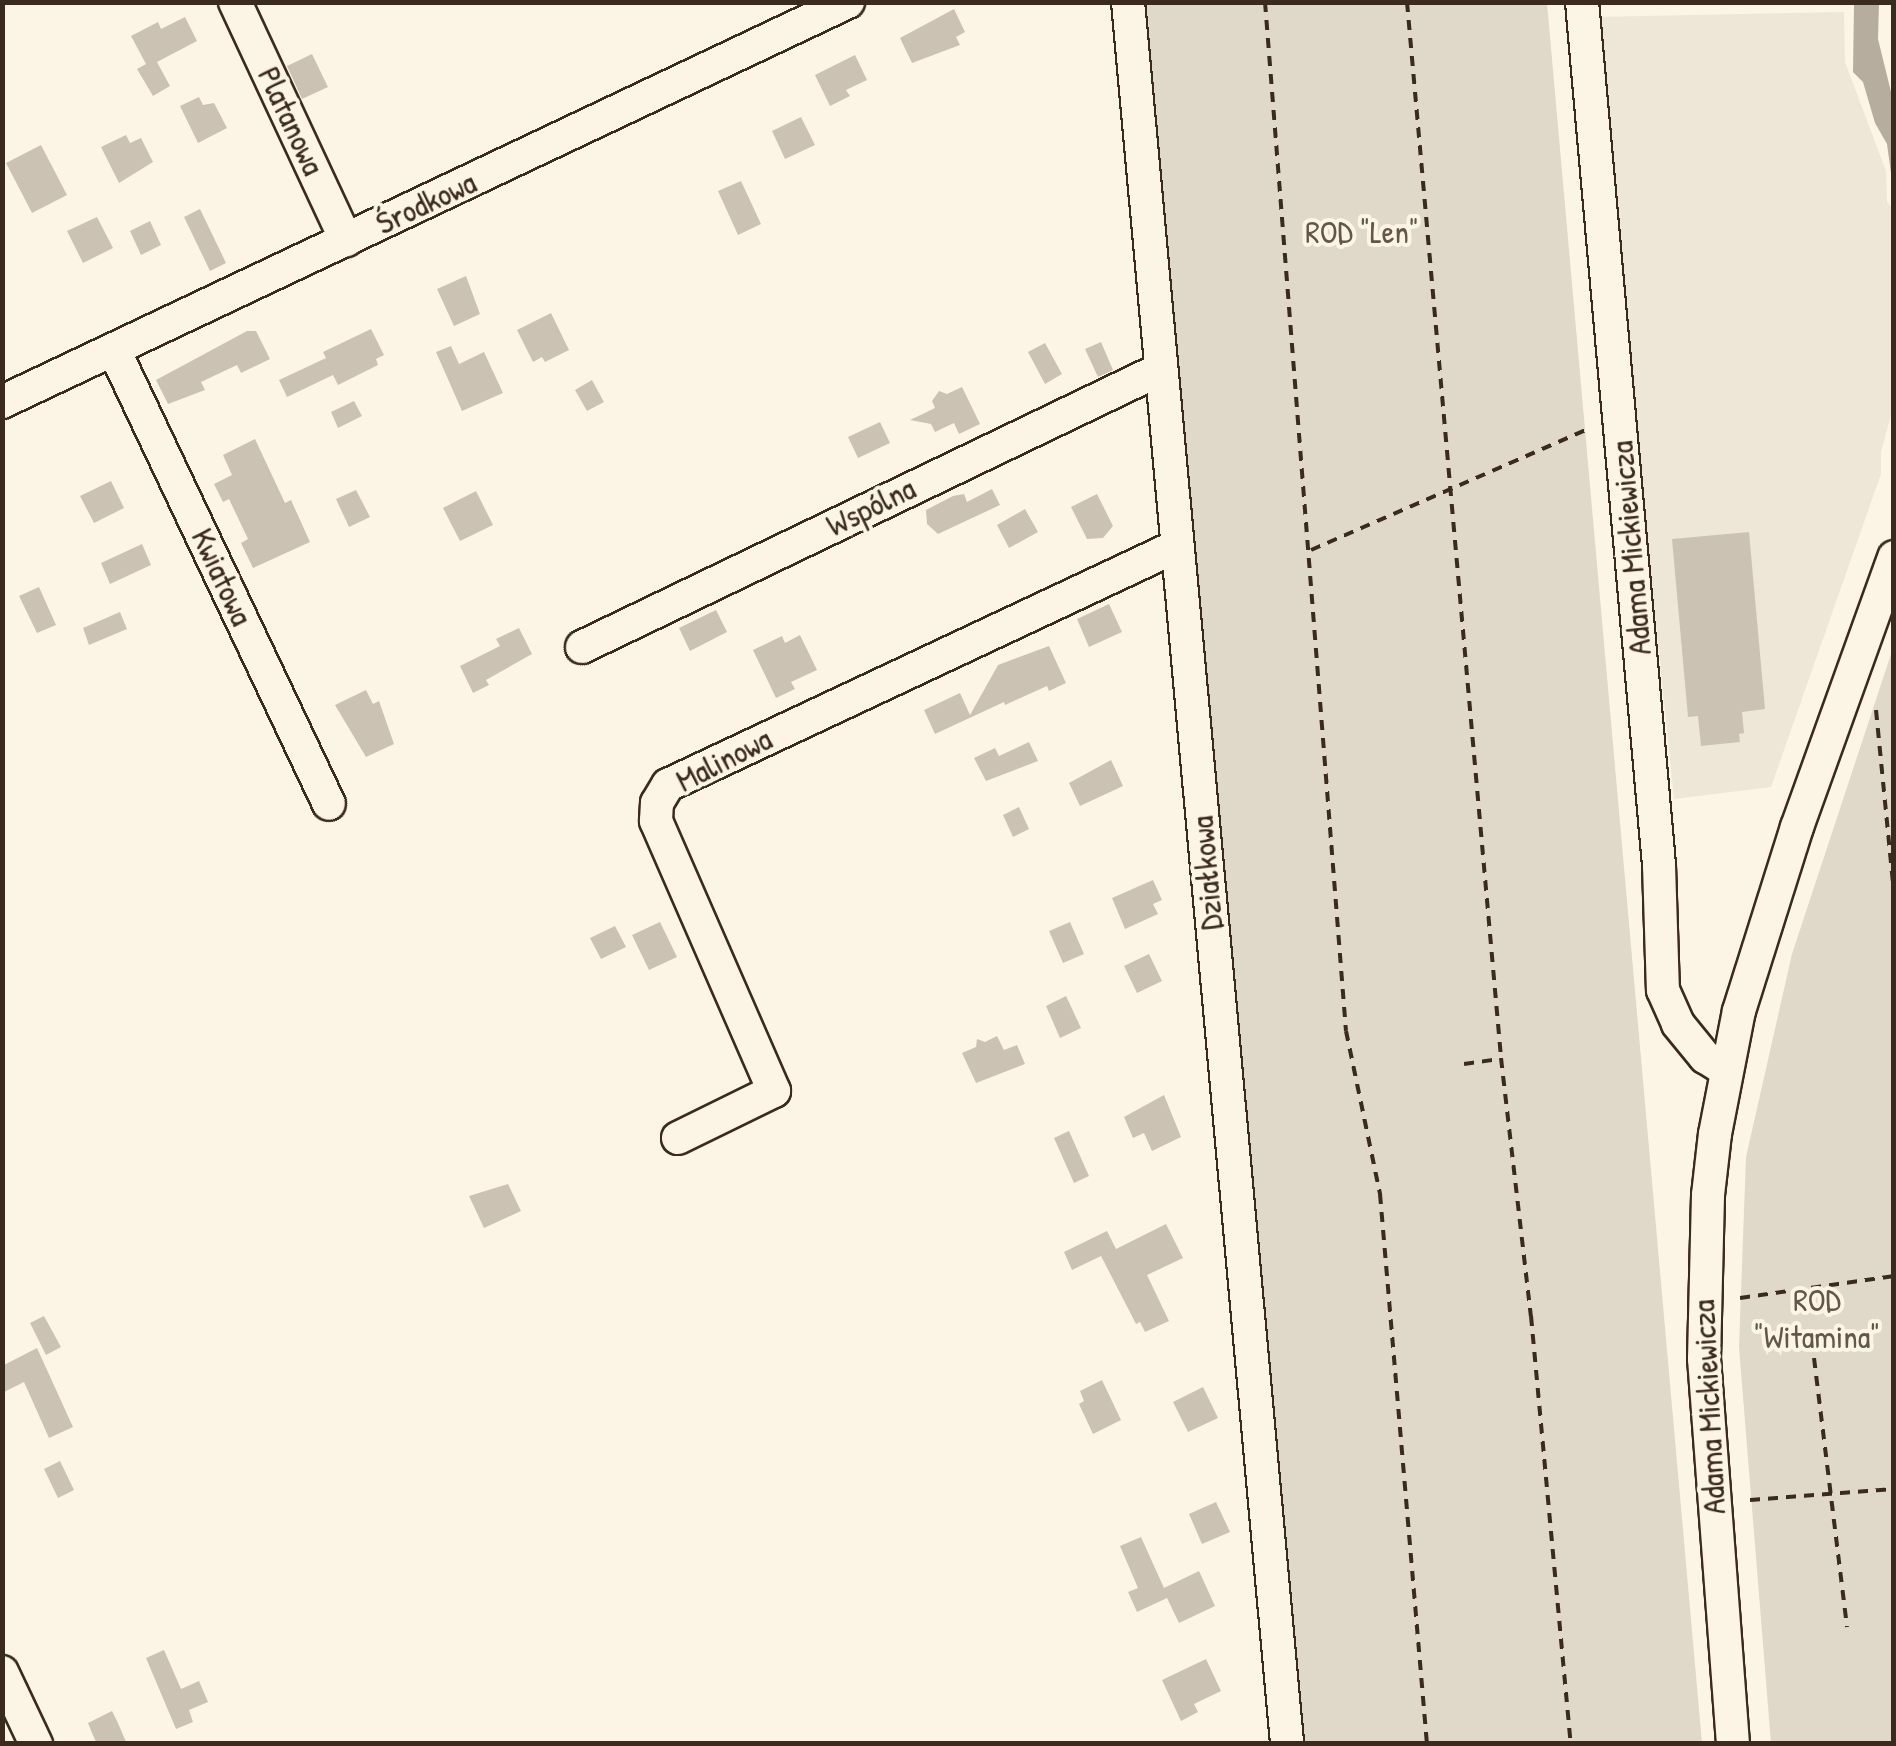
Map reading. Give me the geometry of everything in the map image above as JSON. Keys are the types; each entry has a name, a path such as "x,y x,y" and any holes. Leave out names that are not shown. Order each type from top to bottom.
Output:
{"street":[{"name":"Platanowa","path":"235,2 346,240"},
{"name":"Środkowa","path":"2,402 848,2"},
{"name":"Działkowa","path":"1128,2 1287,1744"},
{"name":"Adama Mickiewicza","path":"1582,2 1659,865 1663,990 1678,1024 1706,1057 1726,1070"},
{"name":"Kwiatowa","path":"114,350 329,804"},
{"name":"Wspólna","path":"582,647 1160,369"},
{"name":"Malinowa","path":"678,1138 774,1091 656,821 657,804 668,784 1177,546"},
{"name":"Adama Mickiewicza","path":"1734,1744 1704,1359 1708,1195 1739,1010 1796,827 1894,557"},
{"path":"2,1672 36,1744"}],"path":[{"path":"1265,2 1346,1031 1380,1194 1428,1744"},
{"path":"1407,2 1501,1058 1533,1335 1570,1744"},
{"path":"1310,551 1586,430"},
{"path":"1876,710 1894,894"},
{"path":"1464,1064 1501,1058"},
{"path":"1740,1298 1894,1276"},
{"path":"1814,1358 1846,1627"},
{"path":"1750,1500 1894,1489"}],"shaded area":[{"path":"1854,3 1879,3 1878,39 1893,100 1893,188 1887,144 1875,123 1863,82 1853,72"},
{"path":"1844,12 1845,62 1886,171 1887,202 1894,210 1894,404 1881,452 1881,474 1771,787 1674,799 1594,17"}],"green space":[{"name":"ROD \"Len\"","path":"1135,3 1547,3 1702,1743 1296,1743"},
{"name":"ROD \"Witamina\"","path":"1893,648 1893,1743 1771,1743 1739,1347 1746,1157 1792,954"}],"building":[{"path":"954,9 965,32 956,37 960,45 912,63 900,38"},
{"path":"185,17 197,41 157,62 170,86 153,96 137,69 146,64 131,36 158,22 161,29"},
{"path":"312,54 328,87 302,99 287,66"},
{"path":"855,55 867,80 846,90 850,96 830,106 815,75"},
{"path":"199,97 203,105 214,103 227,128 198,143 180,106"},
{"path":"801,117 815,145 785,159 772,131"},
{"path":"126,135 130,143 141,138 153,162 119,183 101,147"},
{"path":"41,145 67,195 32,213 6,163"},
{"path":"741,181 761,224 738,235 718,191"},
{"path":"200,209 226,263 210,271 184,217"},
{"path":"97,217 113,248 83,263 67,231"},
{"path":"150,221 161,245 141,255 130,231"},
{"path":"466,276 480,314 454,326 437,289"},
{"path":"551,313 569,350 545,362 542,357 533,362 517,330"},
{"path":"371,329 384,355 376,359 378,365 338,385 333,375 287,397 279,380 326,358 323,352"},
{"path":"247,331 256,331 270,359 241,373 237,365 201,382 205,390 168,404 156,380"},
{"path":"1101,342 1113,370 1098,377 1085,349"},
{"path":"1045,343 1062,374 1045,384 1028,352"},
{"path":"451,346 459,364 484,352 503,393 462,411 436,352"},
{"path":"592,380 604,402 587,411 575,390"},
{"path":"962,387 980,424 959,434 954,423 935,432 931,424 910,420 935,408 932,401 939,391 947,394"},
{"path":"354,401 362,416 338,428 331,412"},
{"path":"880,422 890,443 858,458 848,437"},
{"path":"255,439 285,503 291,500 310,542 253,568 241,543 248,539 229,499 223,502 214,484 232,475 223,455"},
{"path":"111,481 124,508 94,523 80,496"},
{"path":"992,489 1000,505 938,534 927,524 926,510 953,496 964,494 967,502"},
{"path":"356,490 370,517 349,527 336,499"},
{"path":"476,491 493,525 460,541 443,508"},
{"path":"1097,494 1113,526 1103,538 1087,539 1071,507"},
{"path":"1025,509 1038,532 1009,548 997,525"},
{"path":"1749,532 1765,709 1742,712 1744,733 1739,734 1740,742 1701,746 1698,716 1688,717 1672,539"},
{"path":"142,544 151,565 110,584 101,563"},
{"path":"39,587 56,625 37,633 19,596"},
{"path":"1109,604 1122,632 1089,647 1077,619"},
{"path":"716,610 727,632 690,651 679,628"},
{"path":"120,612 127,629 89,645 83,628"},
{"path":"519,628 532,654 486,680 489,685 473,693 460,666 500,646 496,639"},
{"path":"800,635 817,670 791,682 795,689 776,698 753,650 782,636 785,643"},
{"path":"1049,646 1066,683 1049,691 1047,686 1005,705 1004,702 935,734 924,710 960,693 970,715 998,665"},
{"path":"366,690 373,704 379,701 394,744 366,757 335,705"},
{"path":"1029,742 1038,761 986,781 974,758 995,748 999,756"},
{"path":"1111,760 1123,786 1080,806 1069,783"},
{"path":"1019,807 1029,829 1013,837 1003,815"},
{"path":"1153,880 1162,900 1153,904 1158,914 1125,929 1112,898"},
{"path":"660,922 677,957 649,970 632,935"},
{"path":"1070,922 1084,954 1063,963 1049,931"},
{"path":"615,926 626,947 601,959 590,938"},
{"path":"1149,954 1162,981 1137,993 1124,966"},
{"path":"1066,996 1081,1028 1060,1038 1046,1006"},
{"path":"997,1036 1004,1050 1017,1045 1025,1064 976,1083 962,1053 976,1047 977,1039 985,1042"},
{"path":"1164,1095 1181,1137 1152,1151 1144,1133 1133,1138 1124,1117"},
{"path":"1069,1131 1089,1176 1074,1183 1054,1138"},
{"path":"508,1184 521,1211 484,1228 469,1196"},
{"path":"1166,1224 1183,1258 1147,1275 1169,1321 1145,1332 1140,1322 1136,1324 1101,1256 1072,1270 1064,1252 1107,1231 1116,1249"},
{"path":"44,1316 61,1347 46,1355 30,1323"},
{"path":"37,1348 73,1427 49,1438 24,1382 2,1393 2,1366"},
{"path":"1102,1380 1121,1420 1093,1434 1079,1404 1084,1401 1080,1391"},
{"path":"1203,1387 1218,1418 1188,1432 1173,1402"},
{"path":"60,1461 74,1490 58,1498 44,1469"},
{"path":"1216,1502 1230,1532 1202,1544 1189,1514"},
{"path":"1141,1537 1164,1588 1199,1571 1215,1606 1179,1623 1167,1598 1137,1612 1128,1592 1138,1588 1120,1546"},
{"path":"164,1650 181,1689 199,1681 208,1702 189,1710 193,1722 176,1729 146,1658"},
{"path":"1206,1659 1221,1691 1194,1704 1198,1712 1181,1721 1162,1680"},
{"path":"112,1711 127,1744 97,1744 88,1723"}]}
